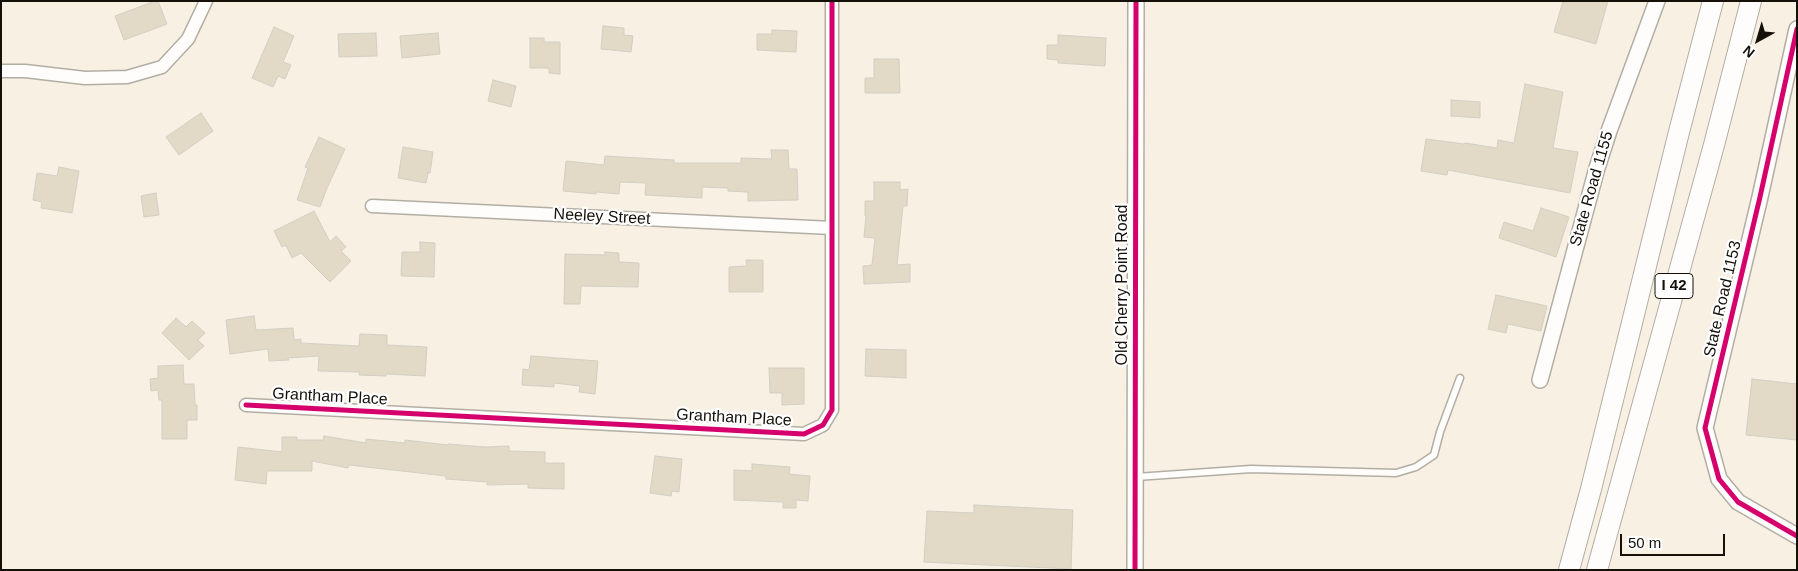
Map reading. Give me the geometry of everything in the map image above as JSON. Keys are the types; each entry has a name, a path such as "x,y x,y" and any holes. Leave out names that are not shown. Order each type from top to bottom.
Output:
{"highway":[{"path":"1569,570 1713,1"},
{"name":"I 42","path":"1597,570 1714,145 1751,1"}],"street":[{"path":"1,71 85,78 127,77 162,67 188,39 206,1"},
{"name":"Grantham Place","path":"246,405 804,434 823,425 832,410 832,1"},
{"name":"Old Cherry Point Road","path":"1135,570 1136,1"},
{"name":"State Road 1155","path":"1540,380 1596,168 1657,1"},
{"name":"State Road 1153","path":"1797,29 1760,197 1705,428 1719,478 1738,502 1797,536"},
{"name":"Neeley Street","path":"372,206 832,228"}],"lane":[{"path":"1136,477 1251,469 1396,473 1416,467 1434,455 1440,432 1460,378"}],"building":[{"path":"158,1 167,24 124,40 115,16"},
{"path":"1563,1 1608,1 1596,44 1554,32"},
{"path":"603,26 624,28 624,35 633,36 631,52 601,49"},
{"path":"274,27 294,36 283,62 291,65 285,79 278,76 273,87 252,78"},
{"path":"772,30 797,31 796,52 757,50 757,34 772,34"},
{"path":"376,33 377,56 339,57 338,34"},
{"path":"438,33 440,54 402,58 400,36"},
{"path":"1058,35 1106,38 1105,66 1058,63 1058,60 1047,59 1047,45 1058,45"},
{"path":"530,38 544,38 544,42 560,42 560,74 549,73 549,68 530,68"},
{"path":"874,59 899,59 900,93 865,93 865,78 874,78"},
{"path":"493,80 516,86 511,107 488,101"},
{"path":"1525,84 1563,92 1553,148 1578,152 1570,193 1448,170 1447,175 1421,171 1426,139 1497,148 1498,140 1514,143"},
{"path":"1451,100 1480,102 1480,118 1451,116"},
{"path":"201,113 213,131 179,155 166,137"},
{"path":"319,137 345,149 320,207 297,200 308,168 305,167"},
{"path":"403,147 433,152 430,173 428,173 426,183 398,178"},
{"path":"771,150 788,150 789,169 797,169 798,200 748,201 748,192 728,191 728,188 702,187 702,198 645,195 646,183 620,182 619,194 563,191 566,161 604,165 605,156 674,160 674,163 741,163 741,158 772,159"},
{"path":"59,167 79,171 72,213 41,208 42,202 33,200 37,173 57,176"},
{"path":"874,182 900,182 900,190 908,189 907,206 903,206 897,265 910,264 910,282 864,284 863,266 872,265 875,238 864,237 865,201 874,201"},
{"path":"156,193 159,215 144,217 141,196"},
{"path":"1541,208 1569,217 1556,257 1499,238 1504,222 1533,231"},
{"path":"314,211 330,242 336,236 346,247 341,251 351,261 330,282 301,253 292,258 286,245 282,247 274,231"},
{"path":"420,242 435,243 434,277 401,276 402,252 420,252"},
{"path":"605,252 619,253 619,262 639,263 638,287 581,286 580,304 564,304 565,254 605,255"},
{"path":"746,260 763,260 763,292 729,292 729,267 747,266"},
{"path":"1496,295 1547,306 1541,331 1508,324 1506,333 1488,329"},
{"path":"254,316 256,330 293,328 294,340 301,339 301,343 359,346 360,334 387,335 387,345 427,347 425,376 359,375 359,372 318,371 319,356 269,361 268,349 230,354 226,320"},
{"path":"176,318 186,327 192,321 205,333 198,340 204,346 189,360 162,333"},
{"path":"866,349 906,350 906,378 865,376"},
{"path":"531,356 598,361 595,394 579,392 580,386 554,383 554,387 522,385 523,369 529,370"},
{"path":"183,365 184,384 194,384 197,420 187,420 187,439 162,439 162,400 159,400 158,390 151,391 150,379 158,378 158,366"},
{"path":"769,368 804,368 804,404 782,405 782,393 770,393"},
{"path":"1752,379 1797,384 1797,440 1746,435"},
{"path":"324,436 366,443 366,439 405,443 405,440 448,445 509,446 509,451 545,452 545,463 564,463 564,489 528,488 528,484 487,485 487,482 446,479 446,476 349,465 348,468 312,461 312,471 267,471 266,484 235,480 238,447 282,452 282,437 297,437 297,440 323,440"},
{"path":"655,456 682,459 679,492 672,491 671,496 650,493"},
{"path":"752,464 790,467 789,474 810,476 808,501 796,500 796,508 783,508 783,502 734,500 734,470 752,471"},
{"path":"974,505 1073,510 1071,569 924,562 927,511 974,513"}],"cycle path":[{"path":"246,405 804,434 823,425 832,410 832,1"},
{"path":"1135,570 1136,1"},
{"path":"1797,29 1760,197 1705,428 1719,479 1738,502 1797,536"}]}
